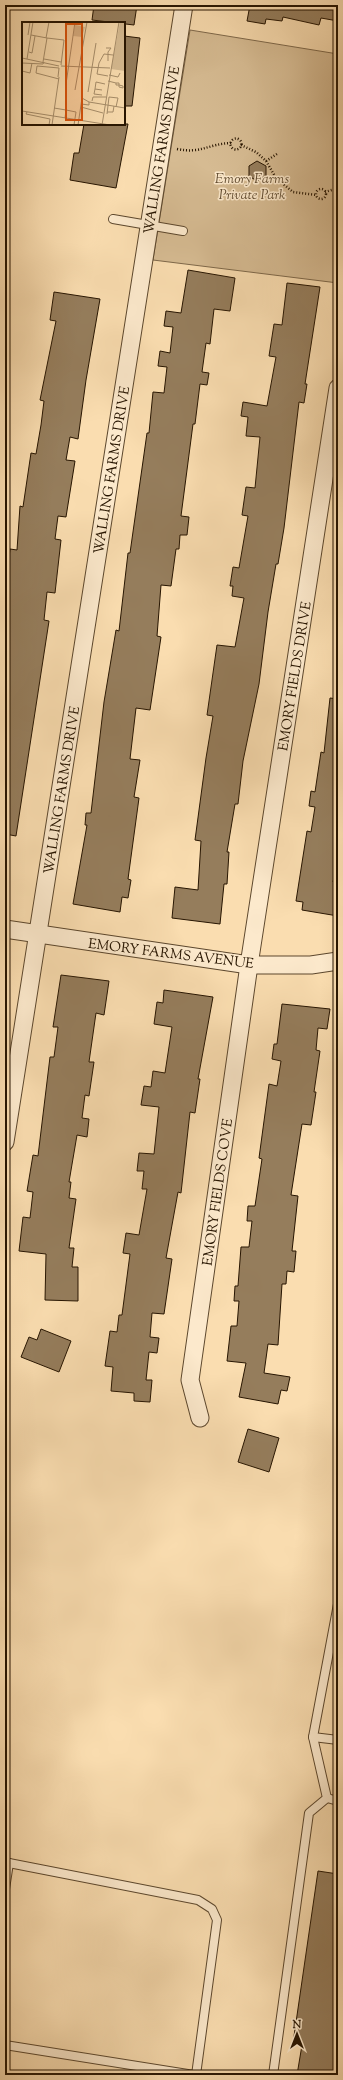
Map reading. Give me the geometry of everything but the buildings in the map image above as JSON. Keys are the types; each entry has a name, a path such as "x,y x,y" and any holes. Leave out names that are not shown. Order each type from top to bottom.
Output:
{"street":[{"name":"WALLING FARMS DRIVE","path":"5,1142 184,5"},
{"name":"EMORY FIELDS DRIVE","path":"249,964 338,388"},
{"name":"EMORY FARMS AVENUE","path":"5,929 38,935 249,964 311,964 338,961"},
{"name":"EMORY FIELDS COVE","path":"200,1418 190,1380 249,964"}],"lane":[{"path":"113,220 183,231"},
{"path":"327,1798 313,1737 338,1604"},
{"path":"313,1737 338,1740"},
{"path":"327,1798 338,1801"},
{"path":"273,2075 309,1813 327,1798"},
{"path":"5,1889 7,1863 198,1900 212,1908 217,1920 195,2075 5,2045"}],"path":[{"path":"173,148 194,152 215,145 230,143 234,139 237,139 241,142 241,145 256,152 266,161 276,178 293,192 316,195 322,199 325,196 325,192"},
{"path":"230,143 234,149 239,148 241,145"},
{"path":"266,161 277,154"},
{"path":"316,195 316,192 320,189 325,192 338,188"}],"green space":[{"name":"Emory Farms Private Park","path":"190,30 338,54 338,283 153,260"}]}
